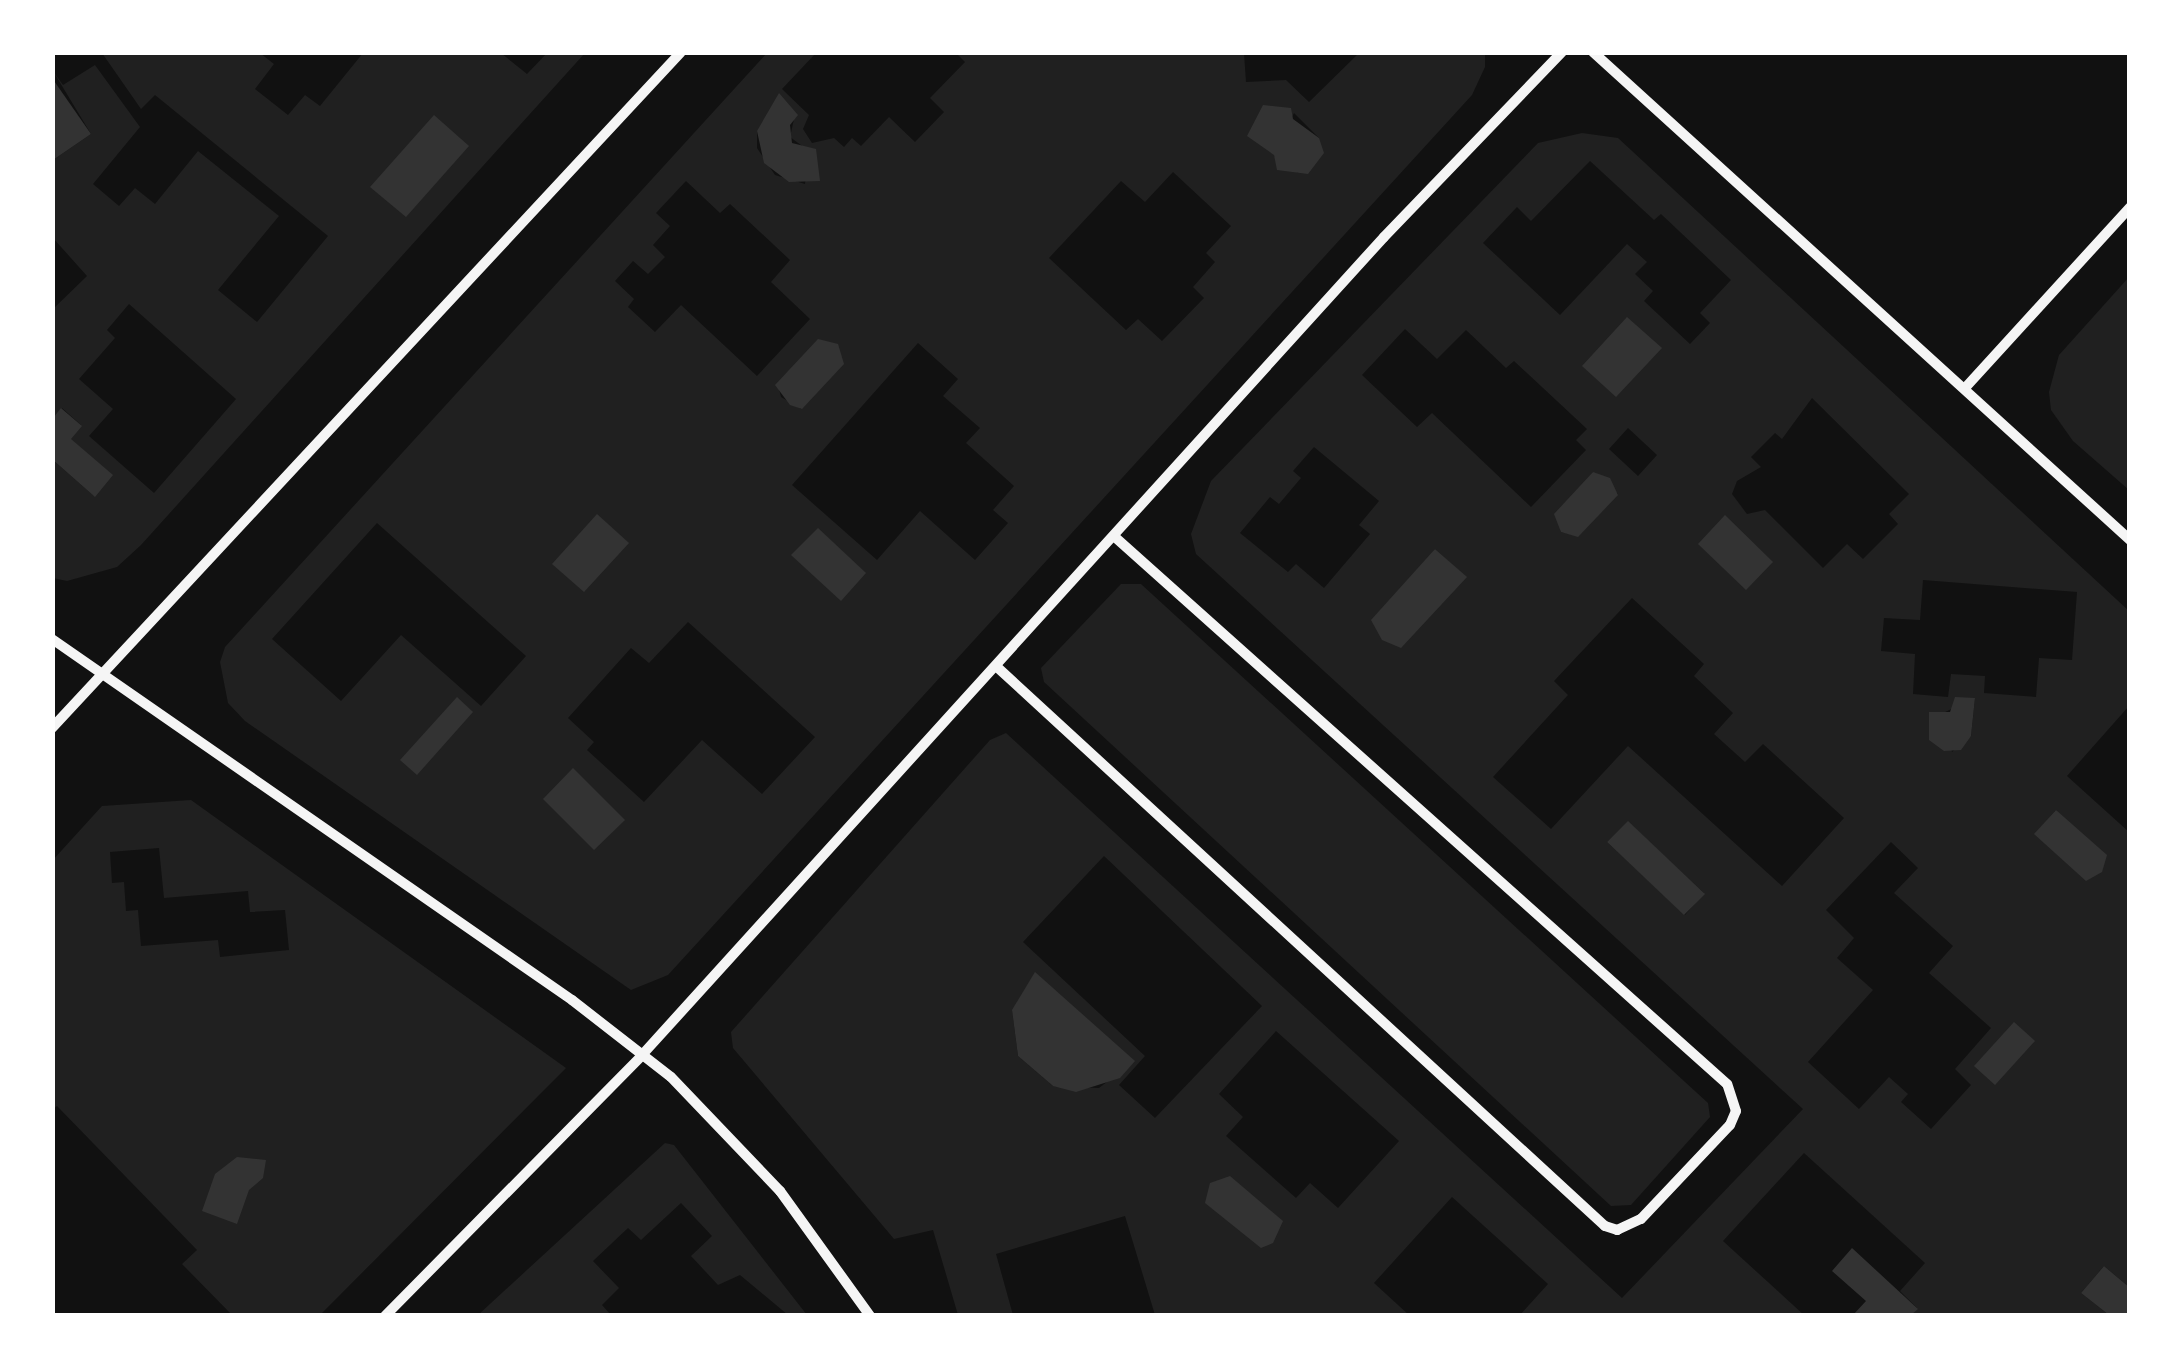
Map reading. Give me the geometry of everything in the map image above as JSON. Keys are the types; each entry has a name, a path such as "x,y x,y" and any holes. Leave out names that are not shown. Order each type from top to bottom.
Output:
{"street":[{"path":"52,728 681,52"},
{"path":"385,1316 642,1055 1116,538 1384,237 1562,52"},
{"path":"1593,52 2130,540"},
{"path":"1965,388 2130,207"},
{"path":"996,667 1605,1226 1617,1230 1640,1219 1730,1124 1736,1111 1728,1084 1116,538"},
{"path":"52,639 642,1055 746,1150 870,1316"}],"shaded area":[{"path":"102,53 260,53 274,64 255,89 288,115 305,95 320,106 363,53 501,53 527,74 547,53 585,53 141,545 117,567 67,581 53,578 53,460 94,496 70,438 81,425 62,408 53,418 53,309 87,276 53,238 53,160 91,134 53,71 63,85 95,65 140,127 93,184 119,206 135,188 155,204 198,151 279,216 218,290 257,322 328,236 155,95 141,109","holes":["129,304 236,399 154,493 89,436 113,409 79,379 115,338 107,330"]},
{"path":"767,53 816,53 782,89 809,115 803,129 812,143 834,138 844,147 852,138 861,146 889,117 915,142 944,112 930,98 965,62 956,53 1244,53 1246,82 1286,80 1309,102 1359,53 1485,53 1485,67 1472,95 668,975 631,990 245,721 228,703 220,662 225,647","holes":["1294,113 1319,138 1298,173 1274,156","794,119 790,137 809,151 805,184 775,175 757,148 757,131","1173,172 1231,226 1206,253 1215,262 1193,287 1204,298 1162,341 1138,319 1126,330 1049,258 1121,181 1145,202","686,181 720,213 730,204 790,260 771,282 810,319 757,376 681,305 655,332 628,307 634,299 615,281 633,261 648,274 665,257 653,245 670,226 656,213","918,343 958,379 943,396 980,428 966,443 1014,486 993,510 1008,523 975,560 920,511 877,560 792,485","842,357 801,409 781,397 779,389","377,523 526,656 481,706 401,635 341,701 272,639","688,622 815,737 762,794 702,740 644,802 587,750 594,742 568,718 631,648 649,663"]},
{"path":"52,78 91,134 53,160 52,160"},
{"path":"779,93 798,115 790,125 792,143 816,149 820,181 789,182 764,163 757,131"},
{"path":"1263,105 1291,108 1293,119 1319,138 1324,153 1308,174 1277,170 1274,155 1247,136"},
{"path":"434,115 469,146 406,217 370,187"},
{"path":"1582,133 1618,138 2129,611 2129,706 2067,776 2129,832 2129,1287 2104,1266 2081,1293 2109,1315 1911,1315 1917,1308 1900,1291 1925,1263 1804,1153 1723,1241 1804,1315 1520,1315 1548,1284 1452,1197 1374,1283 1409,1315 1155,1315 1125,1216 996,1254 1013,1315 958,1315 933,1230 894,1239 733,1048 731,1032 990,740 1006,733 1622,1298 1803,1109 1196,554 1191,534 1211,481 1538,143","holes":["1590,161 1654,220 1661,214 1731,280 1700,313 1710,323 1690,344 1644,301 1653,291 1635,274 1647,262 1627,244 1560,315 1483,243 1517,207 1531,221","1405,329 1437,359 1466,330 1506,368 1514,361 1587,429 1576,440 1586,450 1531,507 1432,413 1417,427 1362,375","1812,398 1909,494 1889,514 1898,524 1863,559 1847,544 1823,568 1765,510 1747,514 1732,494 1737,481 1761,467 1751,457 1775,433 1782,439","1628,428 1657,455 1638,476 1609,449","1314,447 1379,501 1359,525 1370,534 1324,588 1296,564 1288,572 1240,533 1270,497 1279,504 1301,478 1293,471","1593,472 1618,494 1578,536 1561,532 1559,518","1435,549 1466,577 1378,626","1923,580 2077,592 2072,660 2039,658 2036,697 1984,693 1985,676 1951,674 1948,697 1913,694 1915,654 1881,651 1884,618 1920,620","1632,598 1704,664 1694,676 1733,713 1714,734 1745,762 1763,744 1844,818 1782,886 1628,746 1551,829 1493,777 1568,695 1554,681","1975,698 1971,736 1952,752 1943,713","2056,810 2095,874 2035,834","1628,822 1704,893 1685,915 1607,842","1891,842 1918,868 1894,893 1953,946 1929,973 1991,1028 1955,1069 1971,1085 1931,1129 1901,1102 1908,1094 1889,1077 1859,1109 1808,1062 1873,990 1837,958 1854,938 1826,910","1104,856 1262,1006 1155,1118 1119,1085 1145,1056 1023,942","1012,1010 1134,1061 1099,1088 1053,1086 1018,1056","1276,1031 1399,1141 1338,1208 1310,1183 1296,1198 1226,1136 1243,1117 1219,1094"]},
{"path":"2129,277 2129,490 2073,441 2051,410 2049,392 2059,355"},
{"path":"1627,317 1662,348 1616,397 1582,366"},
{"path":"818,339 838,344 844,364 802,409 790,405 775,385"},
{"path":"61,408 82,426 71,439 113,475 95,497 53,460 53,418"},
{"path":"1593,472 1610,478 1618,495 1578,537 1561,532 1554,514"},
{"path":"597,514 629,543 584,592 552,564"},
{"path":"1725,515 1773,562 1746,590 1698,544"},
{"path":"818,528 866,573 841,601 791,555"},
{"path":"1435,549 1467,577 1401,648 1382,640 1371,620"},
{"path":"1121,584 1141,584 1708,1103 1710,1117 1631,1205 1611,1206 1044,682 1041,668"},
{"path":"457,697 473,712 417,775 400,760"},
{"path":"1955,697 1975,698 1971,736 1961,750 1944,751 1929,740 1929,712 1950,712"},
{"path":"573,768 625,820 594,850 543,799"},
{"path":"191,800 566,1068 320,1315 232,1315 182,1264 197,1250 57,1106 53,1109 52,861 102,806","holes":["159,848 164,898 248,891 250,912 285,910 289,950 220,957 218,940 141,946 138,910 126,911 124,882 112,883 110,852"]},
{"path":"2056,810 2107,855 2102,872 2086,881 2034,834"},
{"path":"1628,821 1705,894 1684,915 1607,842"},
{"path":"1035,972 1135,1061 1120,1078 1076,1092 1053,1086 1018,1056 1012,1010"},
{"path":"2014,1022 2035,1041 1995,1085 1974,1066"},
{"path":"665,1143 674,1145 807,1315 788,1315 740,1275 718,1285 691,1256 712,1236 681,1203 641,1240 628,1228 593,1261 619,1288 602,1305 611,1315 478,1315"},
{"path":"237,1157 266,1160 263,1178 249,1190 237,1224 202,1211 215,1174"},
{"path":"1230,1176 1283,1221 1273,1243 1261,1248 1205,1203 1210,1183"},
{"path":"1852,1248 1918,1309 1911,1315 1853,1315 1866,1301 1832,1271"},
{"path":"2104,1266 2129,1287 2129,1315 2109,1315 2081,1293"}]}
